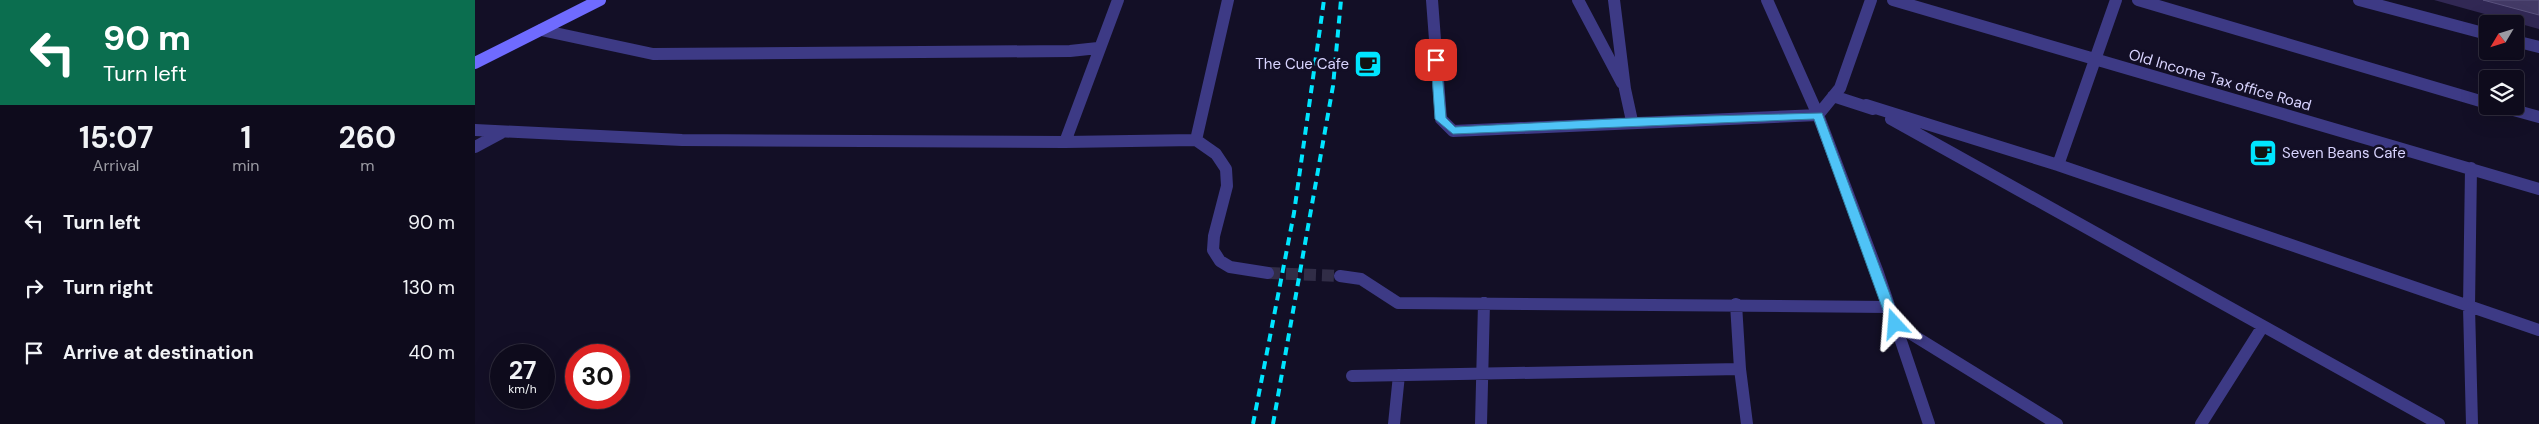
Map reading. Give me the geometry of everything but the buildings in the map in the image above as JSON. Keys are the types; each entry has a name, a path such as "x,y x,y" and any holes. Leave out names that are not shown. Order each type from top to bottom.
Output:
{"street":[{"path":"475,63 600,0"},
{"path":"1065,142 1098,48 1118,0"},
{"path":"1196,140 1229,0"},
{"path":"1432,0 1441,119 1453,131 1632,121 1818,115 1839,88 1871,0"},
{"path":"1578,0 1625,89"},
{"path":"1614,0 1625,89 1632,121"},
{"path":"1767,0 1818,115 1889,307 1929,424"},
{"name":"Old Income Tax office Road","path":"1893,0 2539,189"},
{"path":"2058,165 2094,58 2116,0"},
{"path":"2138,0 2479,101"},
{"path":"2359,0 2375,2 2479,32"},
{"path":"541,30 653,54 737,55 1070,51 1098,48"},
{"path":"2524,43 2539,47"},
{"path":"1833,96 2058,165 2539,330"},
{"path":"1866,105 2439,424"},
{"path":"2524,113 2539,117"},
{"path":"475,130 501,133 682,140 1065,142 1196,140 1209,146 1219,157 1227,172 1228,189 1215,232 1213,250 1218,260 1246,272 1268,273"},
{"path":"475,147 501,133"},
{"path":"2471,168 2469,307 2472,424"},
{"path":"1340,276 1361,279 1398,303 1736,304 1889,307"},
{"path":"1481,424 1484,303"},
{"path":"1736,304 1740,370 1747,424"},
{"path":"1895,324 2057,424"},
{"path":"2201,424 2263,326"},
{"path":"1352,376 1740,370"},
{"path":"1394,424 1399,375"}],"tunnel":[{"path":"1268,273 1340,276"}],"railway":[{"path":"1253,424 1294,213 1324,0"},
{"path":"1273,424 1333,86 1341,0"}],"place":[{"name":"The Cue Cafe","path":"1368,64"},
{"name":"Seven Beans Cafe","path":"2263,153"}],"route":[{"path":"1436,60 1441,119 1453,131 1632,121 1818,115 1878,273 1895,324"}]}
